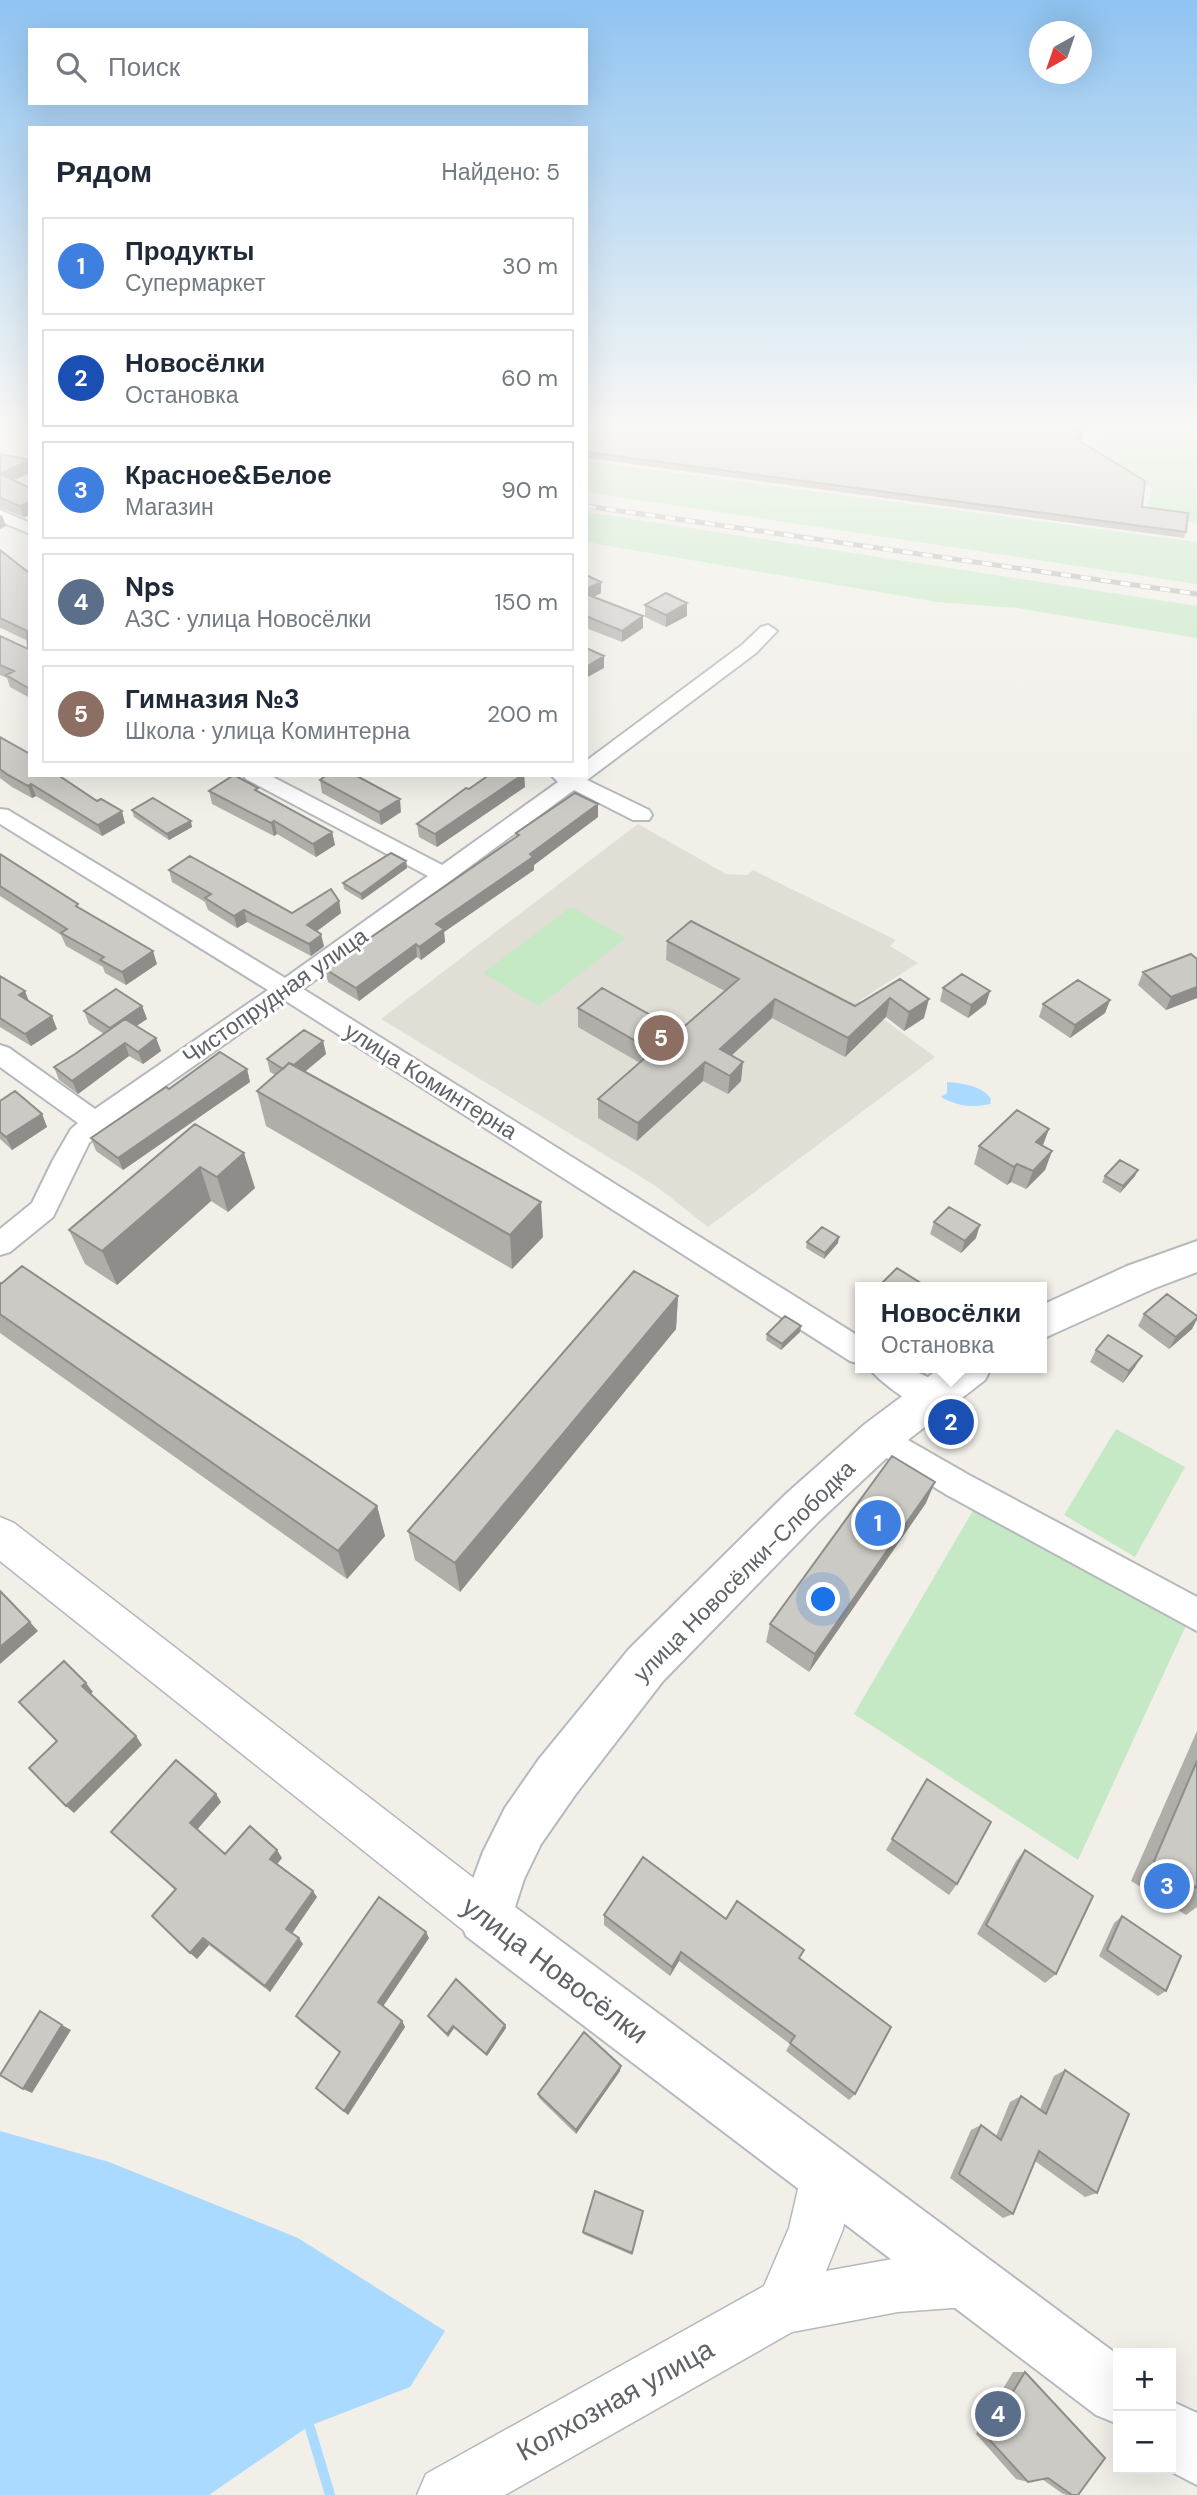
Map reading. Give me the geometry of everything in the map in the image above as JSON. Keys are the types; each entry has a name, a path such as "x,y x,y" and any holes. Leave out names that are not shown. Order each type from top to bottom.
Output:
{"main road":[{"path":"1047,1321 1141,1277 1197,1256"},
{"name":"улица Новосёлки-Слободка","path":"485,1917 501,1870 523,1826 541,1798 646,1665 803,1507 880,1437 964,1373"},
{"name":"улица Новосёлки","path":"485,1917 1113,2389"},
{"path":"1176,2437 1197,2453"}],"street":[{"name":"Чистопрудная улица","path":"588,767 749,649 768,631"},
{"path":"257,777 444,876"},
{"name":"Чистопрудная улица","path":"0,1244 43,1210 62,1167 80,1136 95,1122 444,876 574,777"},
{"path":"577,777 641,815"},
{"name":"улица Коминтерна","path":"0,815 285,990 855,1349"},
{"path":"0,1054 95,1122"},
{"path":"894,1373 931,1397"},
{"path":"880,1437 958,1485 1197,1615"},
{"name":"улица Новосёлки","path":"0,1536 485,1917"},
{"path":"784,2305 816,2229 827,2176"},
{"name":"Колхозная улица","path":"447,2495 784,2305 898,2285 966,2280"}],"shaded area":[{"path":"638,824 726,874 747,875 753,870 896,940 890,946 918,963 859,1001 935,1057 708,1227 656,1186 381,1019"}],"green space":[{"path":"588,540 771,540 1197,606 1197,638 1017,608 937,602"},
{"path":"908,540 1197,540 1197,584"},
{"path":"571,907 626,938 539,1006 483,973"},
{"path":"1116,1429 1185,1467 1135,1557 1064,1515"},
{"path":"978,1502 1188,1621 1078,1860 854,1714"}],"water":[{"path":"947,1082 978,1088 991,1099 990,1104 965,1105 941,1097 947,1093"},
{"path":"0,2131 109,2162 298,2238 445,2331 410,2387 309,2426 209,2495 0,2495"}],"building":[{"path":"0,550 28,572 28,649 27,631 0,618"},
{"path":"588,576 601,582 588,588"},
{"path":"666,593 687,603 666,615 645,605"},
{"path":"588,595 643,616 622,631 588,617"},
{"path":"0,636 28,649 28,688 6,675 14,671 0,665"},
{"path":"588,649 604,656 588,666"},
{"path":"0,737 28,753 28,777 61,777 97,801 101,799 122,811 98,825 31,784 28,786 0,769"},
{"path":"231,777 238,777 258,788 255,790 332,832 313,844 274,821 271,823 209,791"},
{"path":"324,777 359,777 400,799 379,812 320,780"},
{"path":"486,777 519,777 435,834 417,824 466,788 469,789"},
{"path":"575,793 598,804 530,854 533,857 436,924 444,929 419,947 416,944 356,988 325,969 519,835 516,833"},
{"path":"153,798 191,821 167,834 132,810"},
{"path":"391,853 406,861 361,894 343,883"},
{"path":"0,854 78,904 76,906 153,951 122,972 100,960 104,957 61,933 67,929 0,886"},
{"path":"190,856 292,913 331,889 339,901 307,925 321,934 309,944 244,910 234,916 205,898 211,894 169,870"},
{"path":"691,921 855,1006 900,979 929,999 909,1012 890,998 848,1038 775,999 720,1049 743,1062 730,1076 705,1062 638,1123 598,1099 653,1051 578,1008 602,988 679,1031 739,979 667,941"},
{"path":"1191,954 1197,959 1197,987 1171,997 1143,972"},
{"path":"962,974 990,991 971,1005 943,988"},
{"path":"0,976 25,991 19,995 52,1016 25,1034 0,1018"},
{"path":"1078,980 1110,1000 1075,1025 1043,1004"},
{"path":"116,989 142,1006 110,1028 84,1011"},
{"path":"125,1019 156,1038 138,1052 125,1043 72,1081 54,1067 75,1054"},
{"path":"304,1030 323,1041 294,1065 289,1063 283,1069 267,1059"},
{"path":"220,1052 247,1069 118,1158 91,1138 166,1087 169,1089"},
{"path":"289,1063 541,1202 510,1235 257,1091"},
{"path":"15,1091 42,1114 6,1137 0,1132 0,1101"},
{"path":"1017,1110 1049,1129 1036,1142 1052,1151 1033,1171 1017,1164 1014,1167 979,1146"},
{"path":"195,1124 244,1153 217,1177 200,1167 102,1251 69,1230"},
{"path":"1120,1160 1138,1170 1123,1186 1105,1176"},
{"path":"949,1207 980,1225 965,1241 934,1222"},
{"path":"822,1227 839,1237 825,1253 807,1242"},
{"path":"22,1266 377,1506 338,1551 0,1314 0,1283"},
{"path":"897,1268 919,1282 883,1282"},
{"path":"634,1271 678,1296 455,1563 408,1531"},
{"path":"1167,1294 1197,1316 1176,1337 1144,1314"},
{"path":"785,1316 801,1326 782,1344 767,1334"},
{"path":"1108,1335 1142,1356 1129,1371 1096,1350"},
{"path":"892,1456 935,1482 815,1654 770,1624"},
{"path":"0,1591 30,1622 0,1647"},
{"path":"64,1661 86,1683 82,1686 136,1736 66,1806 29,1768 57,1741 19,1702"},
{"path":"176,1760 216,1794 190,1823 225,1854 250,1826 277,1850 270,1859 313,1891 286,1929 299,1938 265,1986 203,1938 190,1953 152,1916 176,1889 111,1832"},
{"path":"1197,1761 1197,1888 1154,1861"},
{"path":"927,1779 991,1822 957,1884 892,1839"},
{"path":"1025,1850 1093,1896 1056,1974 986,1925"},
{"path":"643,1857 726,1919 737,1901 804,1950 799,1958 891,2027 855,2094 790,2043 795,2036 681,1952 672,1967 604,1915"},
{"path":"379,1897 426,1932 378,2002 402,2021 344,2111 316,2088 340,2052 296,2016"},
{"path":"1122,1916 1181,1956 1166,1991 1107,1950"},
{"path":"456,1979 505,2025 486,2054 453,2026 447,2034 428,2016"},
{"path":"40,2011 62,2025 23,2089 0,2075"},
{"path":"584,2032 621,2066 576,2130 538,2094"},
{"path":"1065,2070 1129,2114 1097,2193 1039,2151 1013,2214 959,2174 981,2125 1001,2140 1021,2096 1046,2114"},
{"path":"595,2191 643,2211 632,2253 583,2232"},
{"path":"1025,2372 1105,2458 1078,2495 1072,2495 1048,2478 1028,2482 986,2436"}],"waterway":[{"path":"307,2418 330,2495"}],"railway":[{"path":"825,540 1197,594"}],"place":[{"name":"Гимназия №3","path":"661,1038"},
{"name":"Новосёлки","path":"951,1422"},
{"name":"Продукты","path":"878,1523"},
{"name":"Красное&Белое","path":"1167,1886"},
{"name":"Nps","path":"998,2414"}]}
